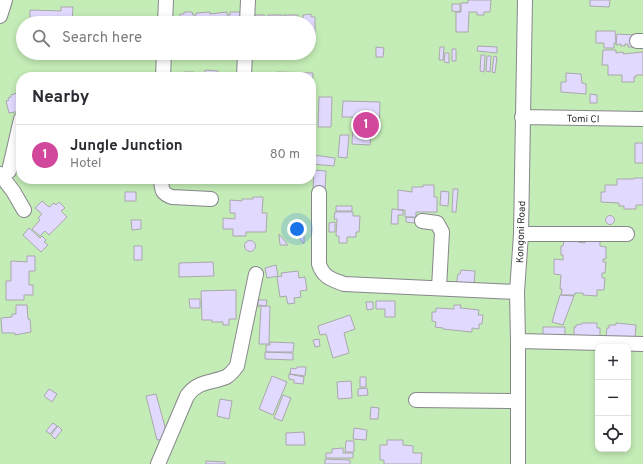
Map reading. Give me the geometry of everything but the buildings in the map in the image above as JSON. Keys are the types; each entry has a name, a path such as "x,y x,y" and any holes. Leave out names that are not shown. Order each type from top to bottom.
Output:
{"street":[{"path":"0,16 5,0"},
{"path":"165,16 166,0"},
{"path":"247,16 248,0"},
{"name":"Kongoni Road","path":"518,464 517,292 522,234 522,117 525,0"},
{"path":"163,72 164,60"},
{"path":"244,72 245,60"},
{"name":"Tomi Cl","path":"522,117 643,119"},
{"path":"16,138 7,172 13,191 24,210"},
{"path":"162,184 163,192 172,197 211,198"},
{"path":"319,193 319,264 321,272 328,278 344,284 517,292"},
{"path":"422,221 437,223 442,232 439,288"},
{"path":"522,234 627,234"},
{"path":"158,464 187,396 192,389 227,376 237,366 256,274"},
{"path":"518,341 643,344"},
{"path":"416,400 518,401"}],"green space":[{"path":"0,0 643,0 643,464 0,464"}],"place":[{"name":"Jungle Junction","path":"366,125"}]}
